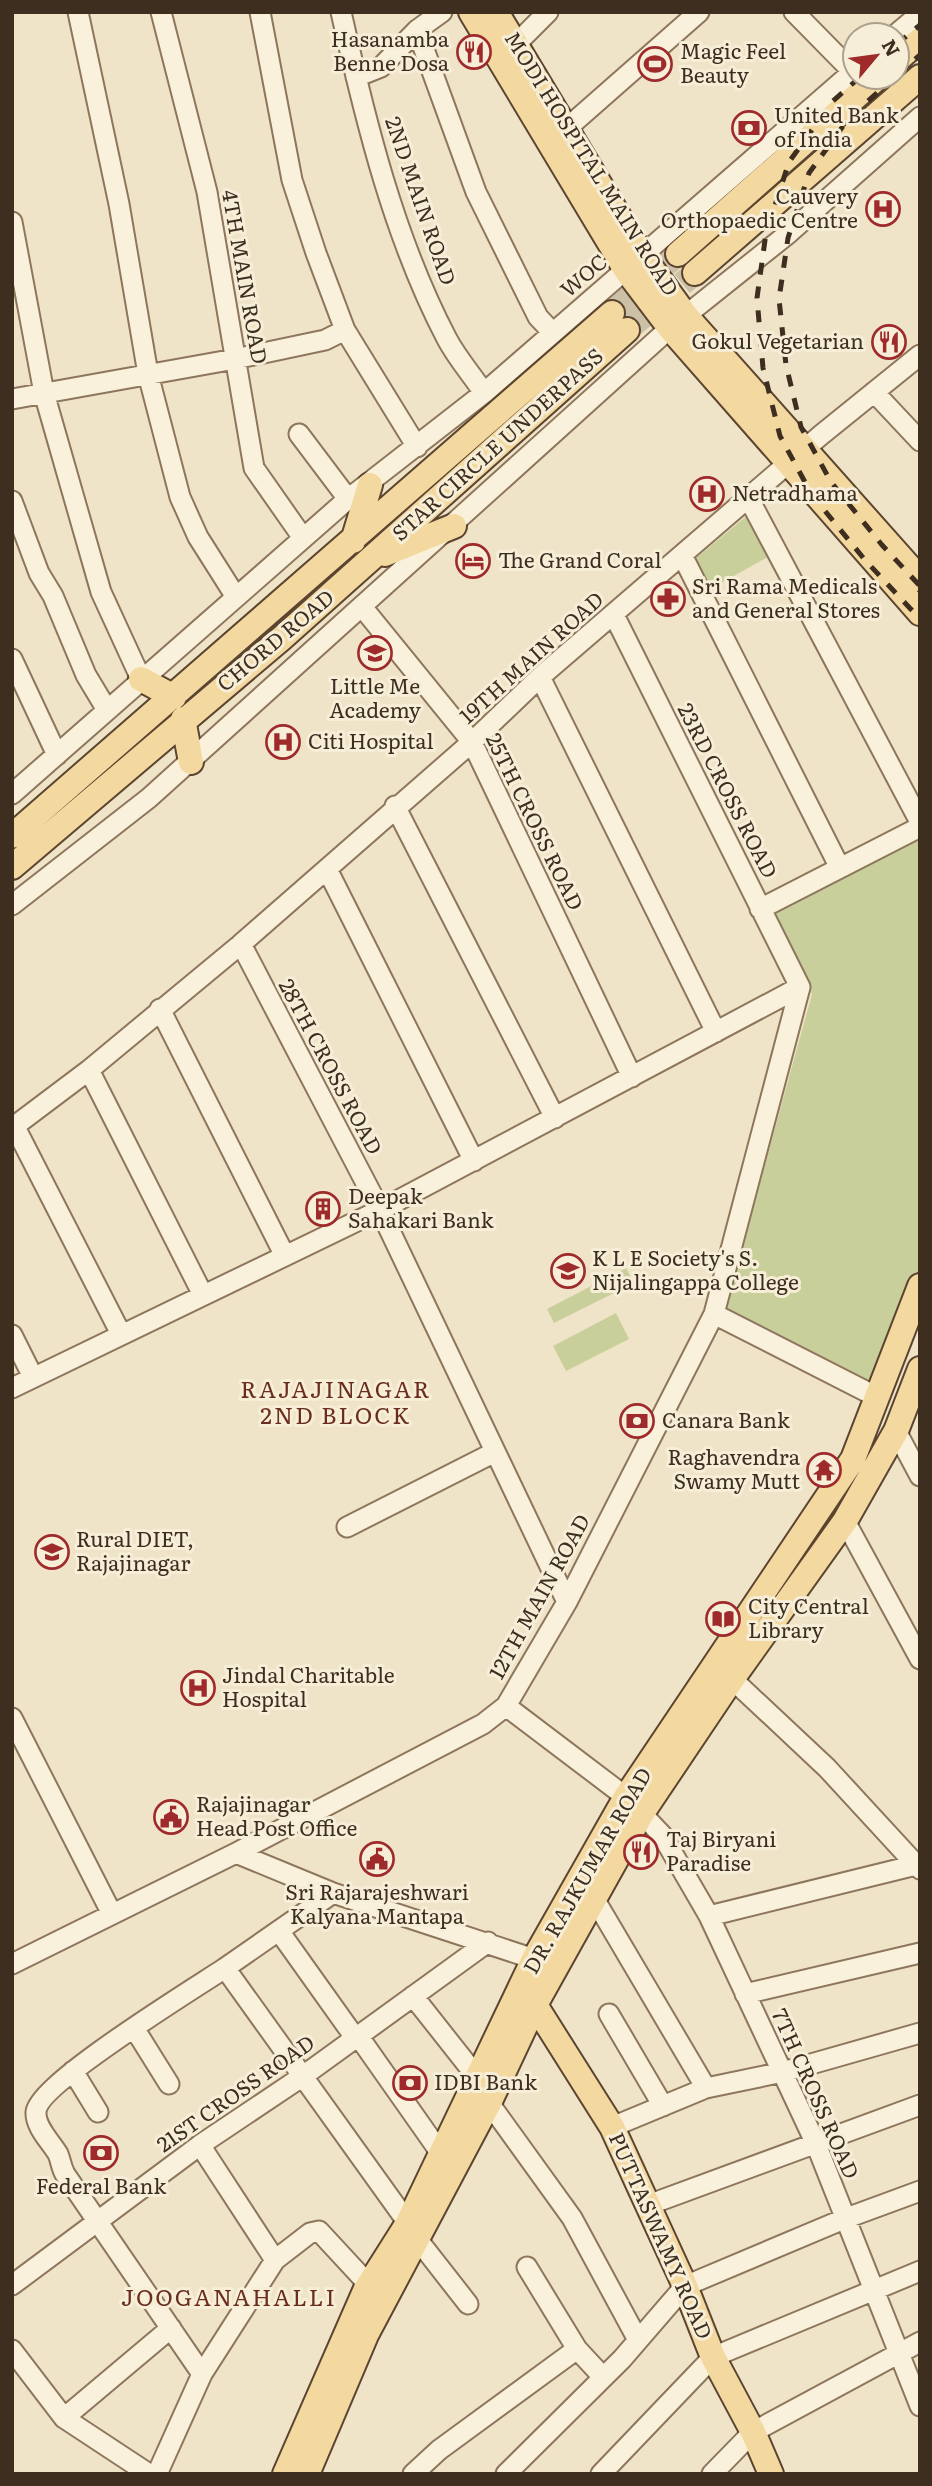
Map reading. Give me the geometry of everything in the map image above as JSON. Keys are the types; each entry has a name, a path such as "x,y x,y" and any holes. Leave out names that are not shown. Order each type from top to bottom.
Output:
{"main road":[{"name":"MODI HOSPITAL MAIN ROAD","path":"471,12 634,263 678,322 796,456"},
{"name":"MODI HOSPITAL MAIN ROAD","path":"496,12 566,129 634,263"},
{"path":"695,273 920,76"},
{"path":"678,254 862,91"},
{"name":"STAR CIRCLE UNDERPASS","path":"361,551 620,321"},
{"path":"796,456 920,579"},
{"path":"796,456 920,613"},
{"path":"370,485 361,551 454,526"},
{"name":"CHORD ROAD","path":"118,760 361,551"},
{"path":"141,679 178,708 191,762"},
{"path":"12,836 118,760"},
{"path":"12,867 118,760"},
{"name":"DR. RAJKUMAR ROAD","path":"307,2474 413,2232 442,2155 534,1959 853,1459 920,1286"},
{"name":"DR. RAJKUMAR ROAD","path":"285,2474 369,2285 413,2232 489,2103 535,2005 595,1900 634,1805 732,1679 845,1521 896,1431 920,1369"},
{"name":"PUTTASWAMY ROAD","path":"535,2005 612,2127 685,2286 713,2357 753,2432 771,2474"}],"street":[{"path":"78,12 119,204 148,374 180,497 198,537 236,597"},
{"name":"4TH MAIN ROAD","path":"161,12 207,192 254,468 303,538"},
{"path":"260,12 292,180 345,330 417,447"},
{"name":"2ND MAIN ROAD","path":"341,12 377,159 415,266 447,340 484,393"},
{"path":"356,77 381,67 417,30 442,12"},
{"path":"516,44 548,12"},
{"path":"566,129 699,12"},
{"path":"794,12 841,58"},
{"path":"417,30 475,192 538,317 552,333"},
{"name":"WOC","path":"141,679 348,499 370,485 484,393 841,82"},
{"path":"12,905 191,762 678,322 789,233 920,117"},
{"path":"12,222 22,318 101,592 141,679 12,794"},
{"path":"12,399 235,359 325,340 345,330"},
{"name":"19TH MAIN ROAD","path":"14,1127 89,1070 241,944 472,742 540,677 683,557 796,456 920,355"},
{"path":"874,392 920,441"},
{"path":"299,434 348,499"},
{"path":"749,499 920,824 760,909"},
{"path":"12,501 38,573 53,596 86,675 107,710"},
{"path":"683,557 840,868"},
{"name":"25TH CROSS ROAD","path":"363,608 472,742 632,1077"},
{"name":"23RD CROSS ROAD","path":"614,615 800,987"},
{"path":"12,659 26,695 57,755"},
{"path":"540,677 716,1032"},
{"path":"396,806 555,1118"},
{"path":"327,869 474,1161"},
{"name":"28TH CROSS ROAD","path":"241,944 380,1210 567,1602"},
{"path":"12,1388 380,1210 800,987"},
{"name":"12TH MAIN ROAD","path":"12,1964 236,1853 482,1724 506,1706 567,1602 715,1314 800,987"},
{"path":"160,1009 285,1256"},
{"path":"89,1070 203,1295"},
{"path":"14,1127 121,1334"},
{"path":"715,1314 877,1397"},
{"path":"12,1335 33,1377"},
{"path":"896,1431 920,1476"},
{"path":"347,1527 495,1452"},
{"path":"845,1521 920,1659"},
{"path":"709,1916 919,1866 827,1768 732,1679"},
{"name":"7TH CROSS ROAD","path":"506,1706 634,1805 662,1835 709,1916 816,2144 920,2406"},
{"path":"12,1718 112,1914"},
{"path":"236,1853 333,1893 534,1959"},
{"path":"202,2374 65,2174 59,2156 37,2121 40,2102 73,2071 333,1893"},
{"path":"595,1900 706,2088"},
{"path":"279,1931 442,2155"},
{"name":"21ST CROSS ROAD","path":"12,2285 200,2145 357,2038 488,1942"},
{"path":"746,1994 920,1954"},
{"path":"225,1968 413,2232 468,2304"},
{"path":"412,1996 477,2077"},
{"path":"610,2014 663,2106"},
{"path":"134,2028 169,2084"},
{"path":"612,2127 706,2088 783,2072 920,2034"},
{"path":"73,2071 98,2112"},
{"path":"489,2103 572,2218 638,2340"},
{"path":"648,2205 920,2105"},
{"path":"200,2145 275,2260"},
{"path":"506,2474 603,2377 685,2286 844,2218 920,2191"},
{"path":"157,2474 202,2374 238,2331 275,2260 310,2233 319,2231 369,2285"},
{"path":"527,2267 577,2349 603,2377"},
{"path":"601,2474 713,2357 874,2288 920,2272"},
{"path":"64,2418 171,2328"},
{"path":"712,2474 753,2432 920,2342"},
{"path":"413,2474 439,2450 577,2349"},
{"path":"12,2350 64,2418 149,2474"}],"green space":[{"path":"750,513 773,554 709,590 694,560"},
{"path":"920,837 920,1269 873,1385 725,1310 812,994 774,913"},
{"path":"626,1268 634,1283 554,1323 547,1309"},
{"path":"616,1313 629,1339 566,1371 553,1346"}],"tunnel":[{"path":"612,313 678,254"},
{"path":"627,330 695,273"}],"railway":[{"path":"911,32 920,25"},
{"path":"911,63 920,55"},
{"path":"844,91 832,102 789,162 766,233 757,298 763,368 780,436 812,495 865,560 920,619"},
{"path":"879,91 849,118 809,173 788,238 779,299 786,365 801,427 831,482 882,545 920,586"}],"place":[{"name":"Hasanamba Benne Dosa","path":"474,52"},
{"name":"Magic Feel Beauty","path":"655,64"},
{"name":"United Bank of India","path":"749,128"},
{"name":"Cauvery Orthopaedic Centre","path":"883,209"},
{"name":"Gokul Vegetarian","path":"889,342"},
{"name":"Netradhama","path":"707,494"},
{"name":"The Grand Coral","path":"473,561"},
{"name":"Sri Rama Medicals and General Stores","path":"668,599"},
{"name":"Little Me Academy","path":"375,653"},
{"name":"Citi Hospital","path":"283,742"},
{"name":"Deepak Sahakari Bank","path":"323,1209"},
{"name":"K L E Society's S. Nijalingappa College","path":"568,1271"},
{"name":"Canara Bank","path":"637,1421"},
{"name":"Raghavendra Swamy Mutt","path":"824,1470"},
{"name":"Rural DIET, Rajajinagar","path":"52,1552"},
{"name":"City Central Library","path":"723,1619"},
{"name":"Jindal Charitable Hospital","path":"198,1688"},
{"name":"Rajajinagar Head Post Office","path":"171,1817"},
{"name":"Taj Biryani Paradise","path":"641,1852"},
{"name":"Sri Rajarajeshwari Kalyana Mantapa","path":"377,1859"},
{"name":"IDBI Bank","path":"410,2083"},
{"name":"Federal Bank","path":"101,2153"}],"district":[{"name":"RAJAJINAGAR 2ND BLOCK","path":"336,1403"},
{"name":"JOOGANAHALLI","path":"229,2298"}]}
